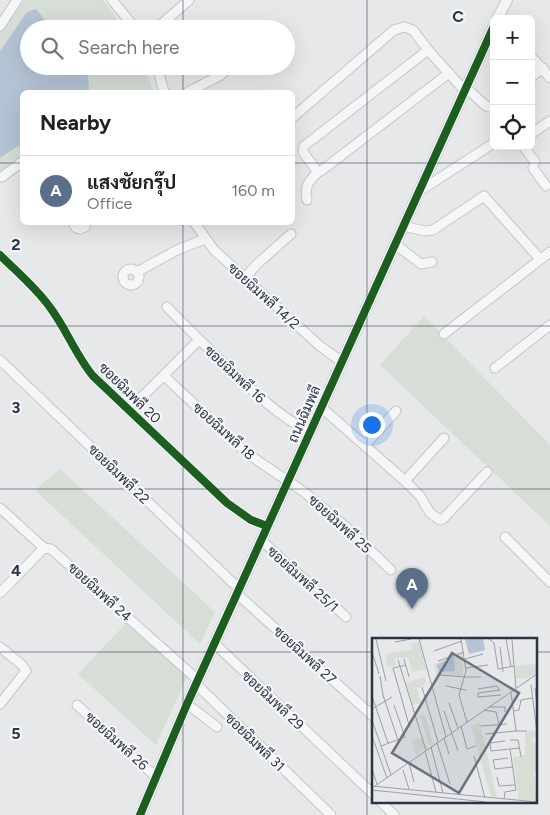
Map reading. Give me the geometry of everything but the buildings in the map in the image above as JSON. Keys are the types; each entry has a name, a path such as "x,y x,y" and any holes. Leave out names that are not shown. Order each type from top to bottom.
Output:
{"street":[{"path":"0,26 17,0"},
{"path":"112,0 129,20"},
{"path":"166,20 189,0"},
{"path":"499,15 507,0"},
{"path":"295,115 394,30 404,27 413,30 428,50 465,88 486,106 492,105"},
{"name":"ถนนฉิมพลี","path":"142,814 214,643 490,35"},
{"path":"318,172 303,152 304,146 428,50"},
{"path":"535,60 550,78"},
{"path":"535,73 543,68"},
{"path":"307,200 305,190 308,183 318,172 449,73"},
{"path":"159,75 163,90"},
{"path":"192,90 221,75"},
{"path":"535,131 550,121"},
{"path":"418,192 490,146"},
{"path":"525,150 549,187"},
{"path":"2,176 20,163"},
{"path":"403,226 425,231 433,230 484,196 540,259"},
{"path":"74,225 80,229 85,225"},
{"name":"ซอยฉิมพลี 14/2","path":"196,225 204,239 245,278 320,346 342,362"},
{"path":"245,278 256,265 291,234"},
{"path":"137,272 177,250 204,239"},
{"path":"395,244 421,264 432,262"},
{"path":"444,334 550,252"},
{"name":"ซอยฉิมพลี 20","path":"0,256 39,292 51,308 81,361 93,376 227,503 251,520 267,526"},
{"name":"ซอยฉิมพลี 16","path":"167,307 199,340 279,414 310,432"},
{"path":"494,368 550,325"},
{"path":"129,410 199,340"},
{"name":"ซอยฉิมพลี 22","path":"0,360 234,584 238,590"},
{"name":"ซอยฉิมพลี 18","path":"164,376 248,454 288,480"},
{"path":"321,406 406,481 420,496 430,513 440,520 487,472"},
{"path":"365,445 396,411"},
{"path":"406,481 444,438"},
{"name":"ซอยฉิมพลี 25","path":"288,480 347,528 391,570"},
{"name":"ซอยฉิมพลี 24","path":"0,508 44,548 52,549 197,682"},
{"path":"505,537 550,582"},
{"name":"ซอยฉิมพลี 25/1","path":"261,540 346,617"},
{"path":"2,587 44,548"},
{"name":"ซอยฉิมพลี 27","path":"238,590 372,716"},
{"name":"ซอยฉิมพลี 29","path":"214,643 372,793"},
{"path":"0,647 22,665 26,671 0,704"},
{"name":"ซอยฉิมพลี 31","path":"197,682 331,815"},
{"path":"187,704 217,727"},
{"name":"ซอยฉิมพลี 26","path":"77,705 156,777"},
{"path":"381,802 394,815"}],"shaded area":[{"path":"24,0 103,0 118,20 20,20 20,75 148,75 152,90 20,90 20,161 0,176 0,32 17,6"},
{"path":"424,316 550,445 550,526 380,365"},
{"path":"60,469 215,612 200,644 35,490"},
{"path":"128,621 187,677 156,745 78,674"}],"water":[{"path":"36,9 45,20 21,20 27,12"},
{"path":"20,22 20,75 88,75 89,90 20,90 20,145 0,158 0,51"}],"cycle path":[{"path":"140,815 187,704 490,35"},
{"path":"0,255 44,299 93,376 227,503 251,520 267,526"}],"place":[{"name":"แสงชัยกรุ๊ป","path":"412,609"}]}
